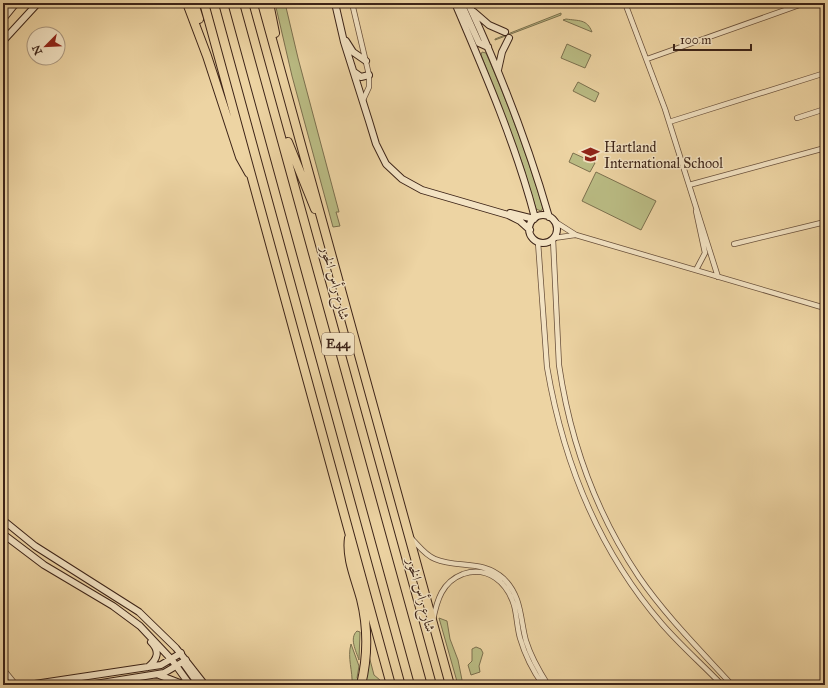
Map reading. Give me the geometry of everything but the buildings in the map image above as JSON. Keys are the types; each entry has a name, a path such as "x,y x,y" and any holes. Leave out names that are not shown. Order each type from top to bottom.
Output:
{"highway":[{"path":"187,3 207,56 242,161 253,177"},
{"path":"194,3 205,39 207,56"},
{"path":"204,3 253,177 391,685"},
{"name":"E44","path":"223,3 410,685"},
{"name":"شارع رأس الخور","path":"244,3 432,685"},
{"path":"262,3 450,685"},
{"path":"269,3 275,32 275,52"},
{"path":"273,105 330,247"},
{"path":"350,534 348,550 363,609 366,629 366,650 361,685"},
{"path":"388,676 394,685"}],"street":[{"path":"3,18 16,3"},
{"path":"3,41 38,3"},
{"path":"335,3 343,36 376,144 384,159 395,173 422,190 508,216 520,221 530,230"},
{"path":"352,3 369,75 369,87 363,100"},
{"path":"455,3 476,44 488,47"},
{"path":"461,3 476,44 475,52 522,175 535,219"},
{"path":"625,3 647,58 696,209 705,253 696,270"},
{"path":"647,58 805,3"},
{"path":"470,6 488,26 505,32"},
{"path":"470,6 498,72 557,229 553,238 559,365 574,436 594,491 615,537 639,576 681,629 732,685"},
{"path":"343,36 354,52 366,61"},
{"path":"498,72 500,57 509,38"},
{"path":"476,44 485,40"},
{"path":"475,52 488,47"},
{"path":"354,72 361,77 369,75"},
{"path":"669,122 825,73"},
{"path":"797,118 825,109"},
{"path":"689,185 825,148"},
{"path":"384,159 403,175 428,188 535,219"},
{"path":"696,209 701,219 718,276"},
{"path":"576,235 553,238 546,242 538,242 532,237 530,230 531,223 541,216 552,219 576,235 825,308"},
{"path":"734,244 825,222"},
{"path":"538,242 547,367 550,387 566,446 587,503 616,560 648,607 674,637 722,685"},
{"path":"3,520 34,546 139,612 181,653 182,665 190,685"},
{"path":"3,534 44,565 113,606 147,632 172,660 182,665 205,685"},
{"path":"409,537 426,553 435,559 483,567 495,573 508,584 519,603 524,633 531,654 548,685"},
{"path":"433,623 438,597 449,582 460,575 471,572 482,572 493,576 503,585 512,600 523,646 543,685"},
{"path":"113,606 122,609 138,620 172,652 176,651 176,648"},
{"path":"133,621 157,650 156,660 147,668"},
{"path":"28,685 147,668 161,665 172,660 181,653"},
{"path":"89,685 164,673 182,665"},
{"path":"182,665 200,685"},
{"path":"3,670 16,685"},
{"path":"157,674 174,679 185,685"},
{"path":"3,676 9,685"},
{"path":"822,685 825,682"}],"green space":[{"path":"275,3 285,3 339,212 336,212 340,226 333,227 292,76"},
{"path":"561,13 561,15 495,40 495,39"},
{"path":"563,20 582,21 588,25 592,32"},
{"path":"567,44 591,55 585,68 561,58"},
{"path":"482,52 486,53 517,129 543,208 541,211 536,209 522,163 481,55"},
{"path":"578,82 599,93 595,102 573,91"},
{"path":"573,153 595,163 590,172 569,162"},
{"path":"596,172 656,201 641,230 582,201"},
{"path":"439,618 447,621 450,639 458,660 463,685 458,685"},
{"path":"357,631 360,632 359,660 353,641"},
{"path":"351,644 359,666 357,678 359,680 358,685 352,685 350,659"},
{"path":"476,647 481,649 483,653 479,666 480,672 471,675 468,665 472,661 472,649"},
{"path":"369,656 374,675 380,680 380,685 365,685"}],"place":[{"name":"Hartland International School","path":"591,155"}]}
